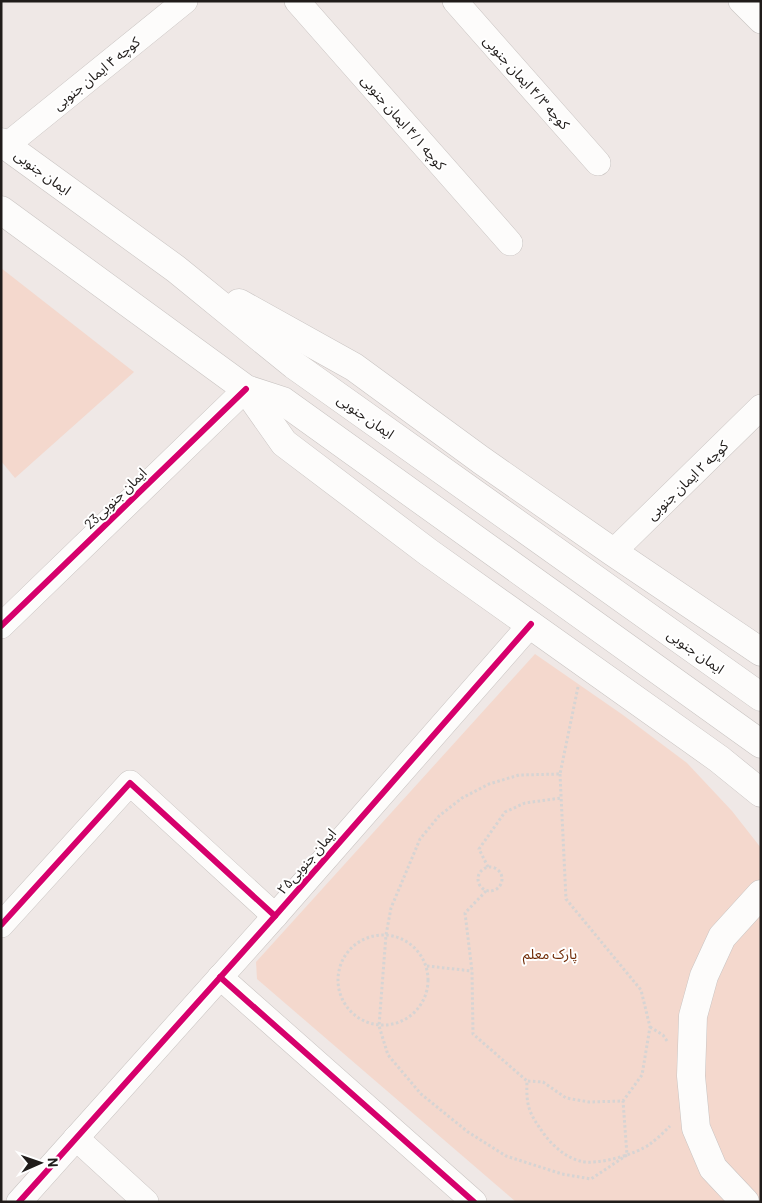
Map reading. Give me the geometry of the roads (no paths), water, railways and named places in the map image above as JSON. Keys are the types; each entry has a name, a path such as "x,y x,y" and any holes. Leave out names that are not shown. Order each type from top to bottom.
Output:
{"main road":[{"name":"ایمان جنوبی","path":"4,143 176,269 294,365 761,697"},
{"path":"1,210 246,389 283,401 761,744"},
{"path":"176,269 354,367 481,460 761,652"},
{"path":"246,389 284,443 428,552 719,759 761,793"},
{"path":"745,1202 713,1168 696,1128 691,1076 693,1016 704,976 722,937 761,894"}],"street":[{"name":"کوچه ۴ ایمان جنوبی","path":"4,143 185,1"},
{"name":"کوچه ۴/۱ ایمان جنوبی","path":"297,1 510,243"},
{"name":"کوچه ۴/۳ ایمان جنوبی","path":"455,1 598,163"},
{"path":"741,1 761,21"},
{"name":"23ایمان جنوبی","path":"1,626 246,389"},
{"name":"کوچه ۲ ایمان جنوبی","path":"613,552 761,407"},
{"name":"ایمان جنوبی۲۵","path":"19,1202 275,916 530,624"},
{"path":"1,925 130,783 275,916"},
{"path":"220,977 474,1202"},
{"path":"76,1138 146,1202"}],"park label":[{"name":"پارک معلم","path":"550,953"}]}
